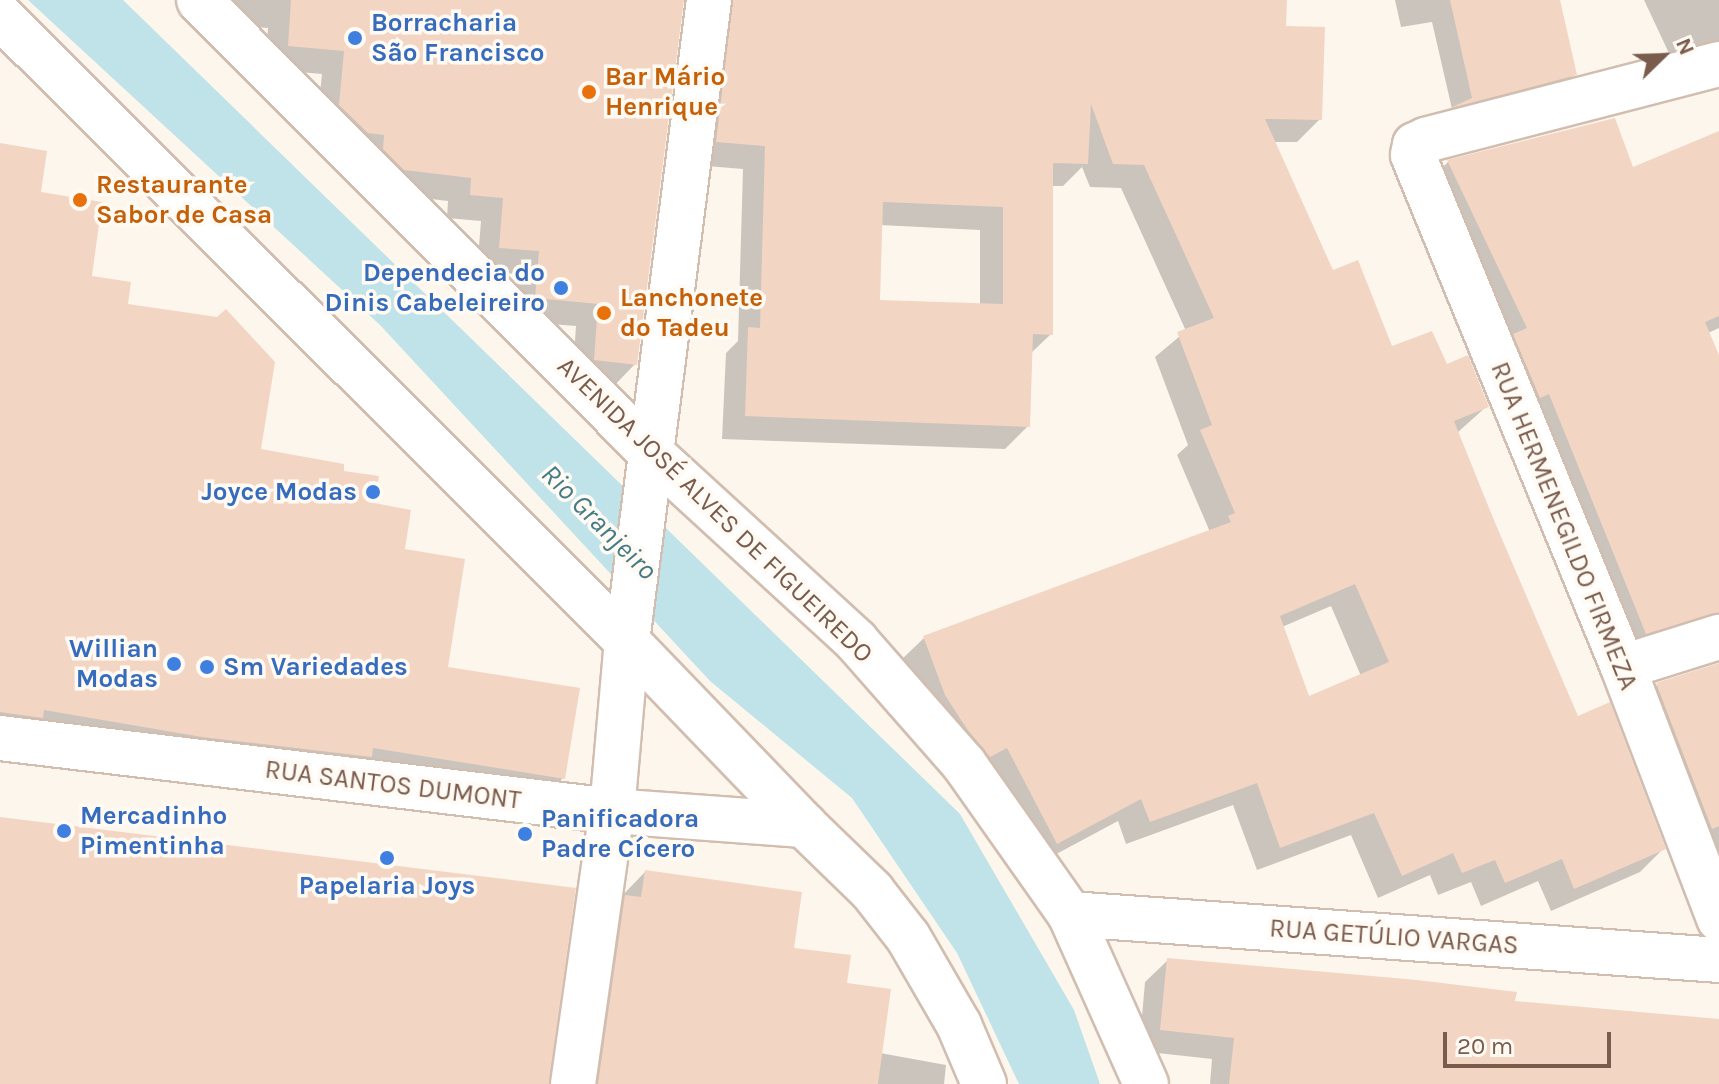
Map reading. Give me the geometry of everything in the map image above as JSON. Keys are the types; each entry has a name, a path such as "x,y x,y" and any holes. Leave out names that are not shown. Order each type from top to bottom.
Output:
{"street":[{"name":"AVENIDA JOSÉ ALVES DE FIGUEIREDO","path":"199,0 650,452 856,641 964,764 1070,914 1146,1084"},
{"path":"573,1084 612,811 627,641 709,0"},
{"path":"0,16 627,641 872,891 908,937 959,1025 984,1084"},
{"name":"RUA HERMENEGILDO FIRMEZA","path":"1719,64 1415,145 1415,168 1623,667 1719,919"},
{"path":"1623,667 1719,637"},
{"name":"RUA SANTOS DUMONT","path":"0,738 612,811 804,825"},
{"name":"RUA GETÚLIO VARGAS","path":"1070,914 1719,960"}],"water":[{"name":"Rio Granjeiro","path":"28,0 123,0 960,814 1074,1010 1100,1084 1019,1084 957,953 852,798 710,681 380,325"}],"building":[{"path":"291,0 684,0 637,365 594,360 598,304 535,298 539,251 499,248 503,198 470,195 471,178 404,170 383,149 384,135 368,133 339,105 344,51 288,46"},
{"path":"733,0 1287,0 1286,26 1325,27 1322,120 1265,119 1333,270 1358,260 1392,346 1432,331 1447,364 1468,355 1489,407 1454,421 1578,716 1610,702 1666,849 1574,889 1562,859 1505,883 1495,860 1462,873 1453,853 1402,876 1374,813 1280,848 1257,783 1150,822 1141,799 1057,844 1007,748 990,757 945,695 923,636 1231,522 1228,516 1235,513 1200,430 1212,425 1177,332 1214,318 1144,165 1113,164 1091,104 1088,164 1053,163 1053,335 1033,334 1030,427 745,416 748,327 760,328 765,146 716,142","holes":["883,202 1003,207 1003,304 880,300","1355,584 1389,662 1309,696 1280,616"]},
{"path":"1450,0 1560,0 1577,75 1448,109 1472,98"},
{"path":"1615,118 1633,167 1719,131 1719,316 1705,322 1719,355 1719,613 1646,634 1549,394 1540,398 1513,334 1527,328 1447,160"},
{"path":"0,143 47,151 41,192 102,202 92,276 131,282 128,304 217,317 226,309 275,362 261,449 344,464 344,471 379,476 374,503 411,510 405,549 465,559 448,667 580,688 565,779 373,748 372,757 202,737 44,710 43,718 0,712"},
{"path":"1719,663 1719,826 1712,829 1656,683"},
{"path":"0,817 576,888 549,1084 0,1084"},
{"path":"645,870 802,892 794,948 851,955 847,983 891,989 878,1084 598,1084 625,895 641,897"},
{"path":"1167,958 1417,980 1517,992 1515,1001 1719,1019 1719,1084 1229,1084 1234,1038 1160,1030"}],"place":[{"name":"Borracharia São Francisco","path":"355,38"},
{"name":"Bar Mário Henrique","path":"589,92"},
{"name":"Restaurante Sabor de Casa","path":"80,200"},
{"name":"Dependecia do Dinis Cabeleireiro","path":"561,288"},
{"name":"Lanchonete do Tadeu","path":"604,313"},
{"name":"Joyce Modas","path":"373,492"},
{"name":"Willian Modas","path":"174,664"},
{"name":"Sm Variedades","path":"207,667"},
{"name":"Mercadinho Pimentinha","path":"64,831"},
{"name":"Panificadora Padre Cícero","path":"525,834"},
{"name":"Papelaria Joys","path":"387,858"}]}
